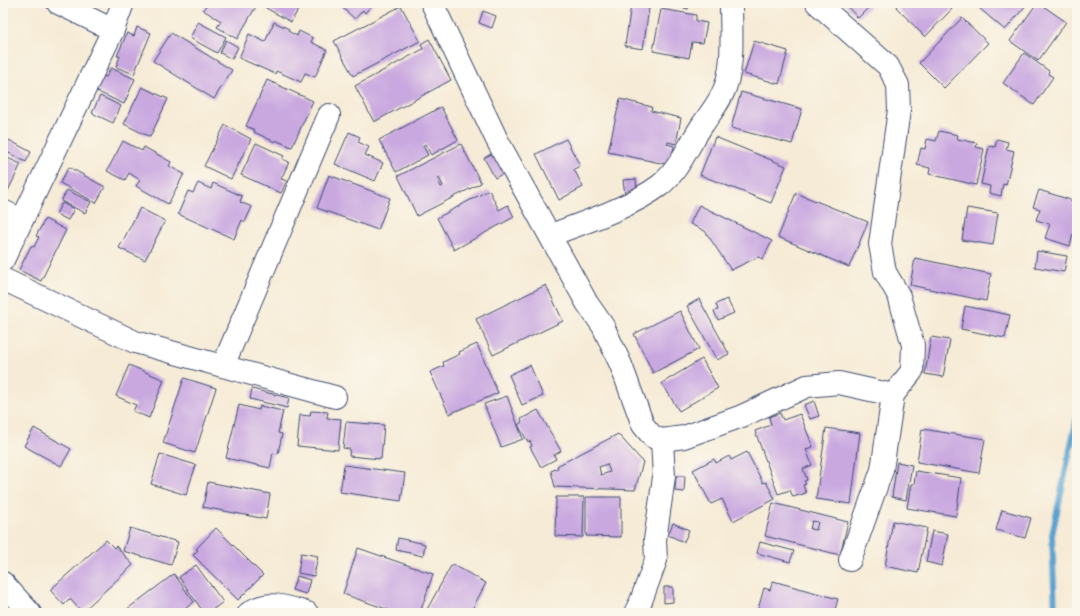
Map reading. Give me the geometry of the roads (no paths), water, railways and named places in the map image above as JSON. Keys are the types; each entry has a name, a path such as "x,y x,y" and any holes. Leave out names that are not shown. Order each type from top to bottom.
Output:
{"street":[{"path":"58,3 113,30"},
{"path":"3,260 13,216 113,30 123,3"},
{"path":"432,3 497,140 588,303 603,326 621,365 643,425 653,437 662,440 684,437 742,416 807,386 839,383 893,395"},
{"path":"550,235 593,219 631,202 659,186 673,173 716,104 726,85 731,61 732,3"},
{"path":"817,3 888,66 898,85 899,110 880,244 885,272 899,296 913,345 912,371 893,395 882,470 850,560"},
{"path":"223,366 329,115"},
{"path":"3,279 135,342 335,397"},
{"path":"635,613 656,560 655,540 664,477 662,440"},
{"path":"3,583 30,613"},
{"path":"249,613 267,604 288,607 307,613"}],"waterway":[{"path":"1055,613 1052,535 1077,417"}]}
